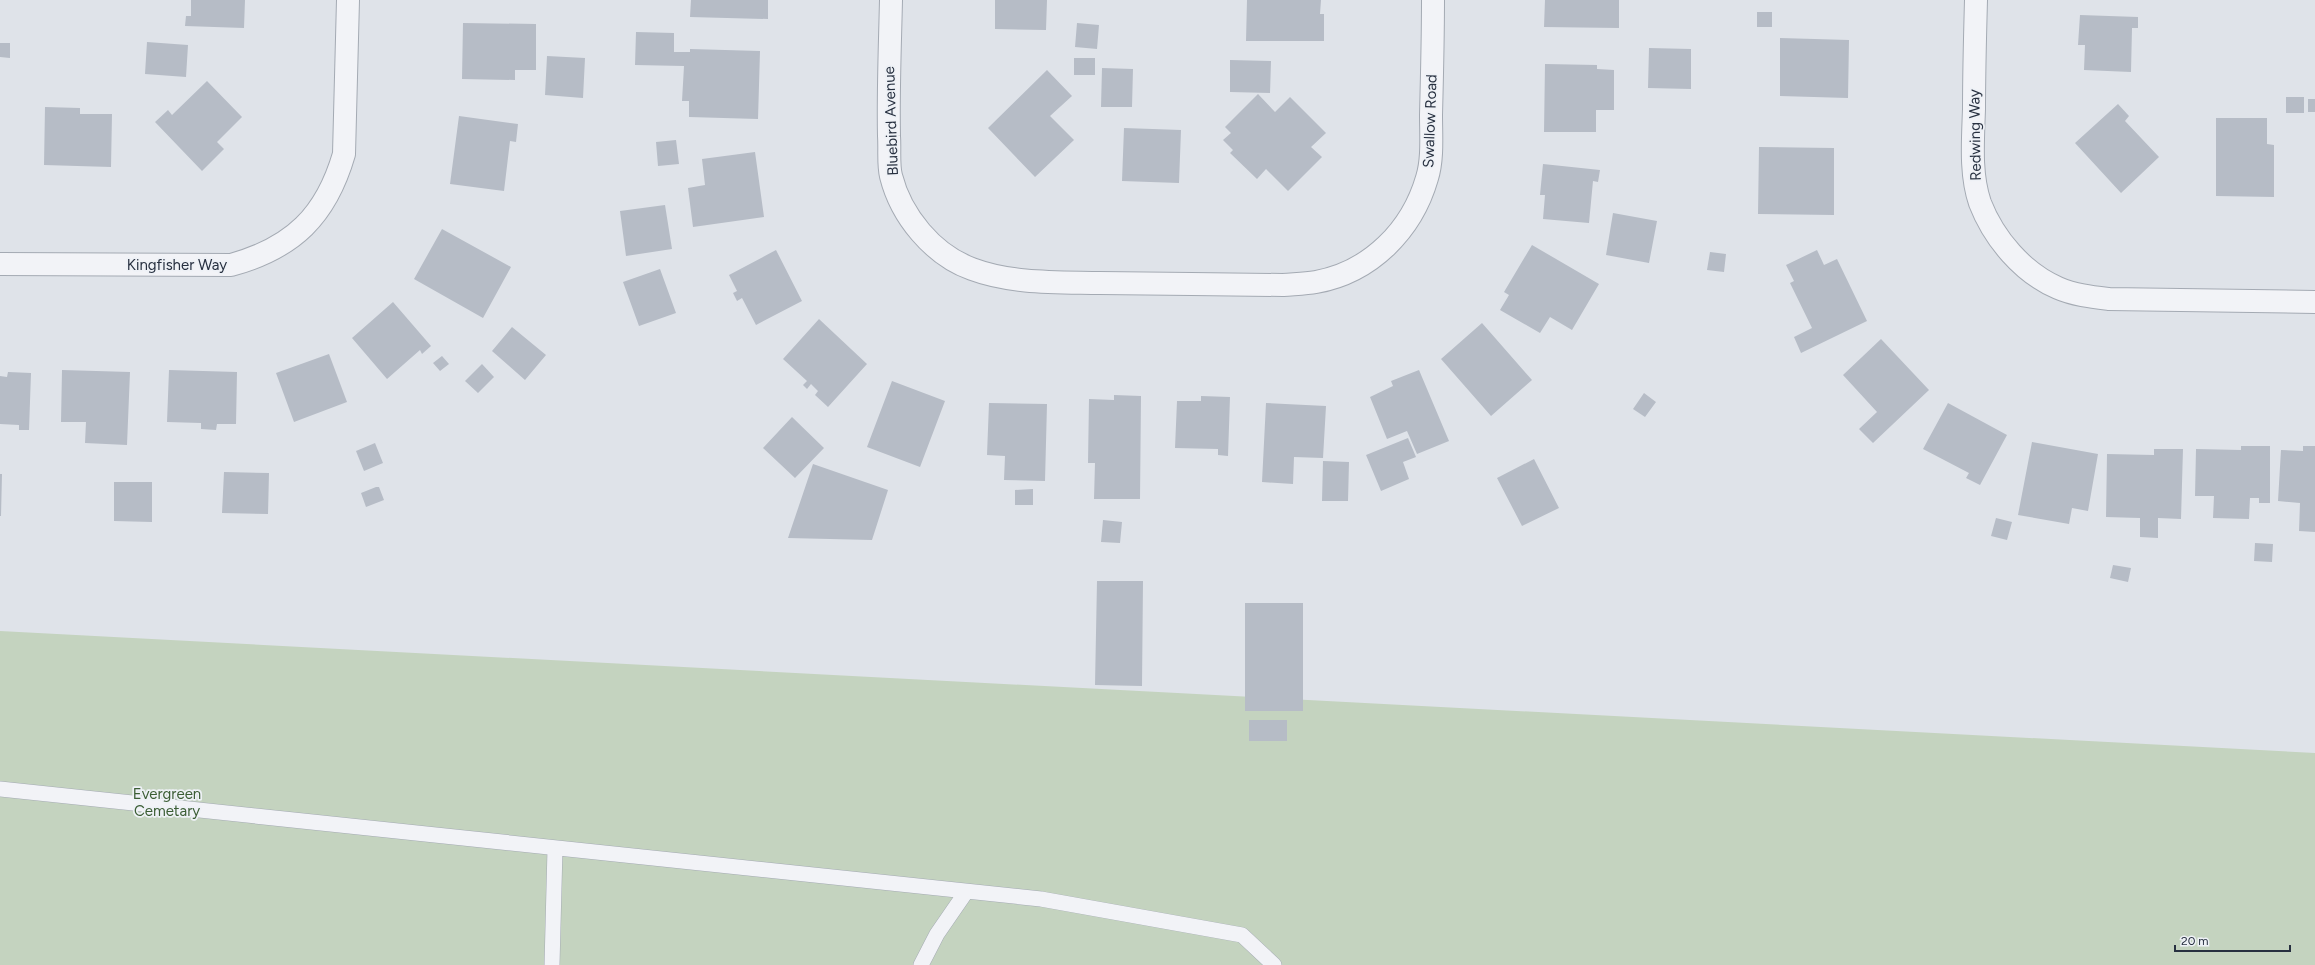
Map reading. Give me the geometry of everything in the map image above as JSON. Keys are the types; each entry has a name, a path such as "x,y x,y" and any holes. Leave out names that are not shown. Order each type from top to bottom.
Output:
{"street":[{"name":"Kingfisher Way","path":"0,264 231,265 256,258 274,249 301,230 319,210 337,178 344,154 348,0"},
{"name":"Bluebird Avenue","path":"891,0 889,112 891,174 895,189 906,213 923,234 944,254 970,269 998,278 1048,282 1148,284"},
{"name":"Swallow Road","path":"1148,284 1283,285 1317,281 1351,270 1382,251 1401,232 1412,215 1428,177 1431,136 1433,0"},
{"name":"Redwing Way","path":"1976,0 1973,157 1976,184 1980,203 1999,240 2023,266 2058,288 2083,296 2109,299 2315,302"}],"lane":[{"path":"0,789 1041,899 1242,935 1274,965"},
{"path":"552,965 555,848"},
{"path":"922,965 937,934 966,892"}],"green space":[{"name":"Evergreen Cemetary","path":"0,631 2315,753 2315,965 0,965"}],"building":[{"path":"191,0 245,0 244,28 185,26 186,16 191,16"},
{"path":"691,0 768,0 768,19 690,17"},
{"path":"995,0 1047,0 1046,30 995,29"},
{"path":"1247,0 1321,0 1320,14 1324,14 1324,41 1246,41"},
{"path":"1545,0 1619,0 1619,28 1544,27"},
{"path":"1757,12 1772,12 1772,27 1757,27"},
{"path":"2080,15 2138,17 2138,28 2132,28 2131,72 2084,70 2085,45 2078,45"},
{"path":"463,23 536,24 536,70 515,70 515,80 462,79"},
{"path":"1077,23 1099,25 1097,49 1075,47"},
{"path":"636,32 674,33 674,52 690,52 690,49 760,51 758,119 689,117 689,101 682,101 684,66 635,65"},
{"path":"1780,38 1849,40 1848,98 1780,96"},
{"path":"147,42 188,45 186,77 145,74"},
{"path":"0,43 10,43 10,58 0,57"},
{"path":"1649,48 1691,49 1691,89 1648,88"},
{"path":"547,56 585,58 583,98 545,95"},
{"path":"1074,58 1095,58 1095,75 1074,75"},
{"path":"1230,60 1271,61 1270,93 1230,92"},
{"path":"1545,64 1597,65 1597,69 1614,70 1614,110 1596,110 1596,132 1544,132"},
{"path":"1102,68 1133,69 1132,107 1101,107"},
{"path":"1047,70 1072,96 1050,116 1074,140 1035,177 988,128"},
{"path":"207,81 242,117 217,142 224,149 202,171 155,122 168,110 172,115"},
{"path":"1258,94 1275,112 1290,97 1326,133 1311,147 1322,157 1288,191 1266,169 1257,179 1230,153 1233,150 1223,140 1231,133 1225,127"},
{"path":"2286,97 2304,97 2304,113 2286,113"},
{"path":"2308,99 2315,99 2315,112 2308,112"},
{"path":"2118,104 2129,116 2125,121 2159,157 2121,193 2075,143"},
{"path":"45,107 80,108 80,114 112,114 111,167 44,165"},
{"path":"459,116 518,124 516,142 510,141 504,191 450,184"},
{"path":"2216,118 2267,118 2267,144 2274,145 2274,197 2216,196"},
{"path":"1124,128 1181,130 1179,183 1122,181"},
{"path":"676,140 679,164 658,166 656,142"},
{"path":"1759,147 1834,148 1834,215 1758,214"},
{"path":"755,152 764,217 693,227 688,188 705,185 702,159"},
{"path":"1543,164 1600,170 1598,182 1593,181 1589,223 1543,219 1545,195 1540,195"},
{"path":"665,205 672,249 626,256 620,211"},
{"path":"1613,213 1657,221 1649,263 1606,255"},
{"path":"442,229 511,267 483,318 414,279"},
{"path":"1532,245 1599,284 1572,330 1550,317 1540,333 1500,310 1509,295 1504,292"},
{"path":"776,250 802,301 756,325 742,298 737,301 733,293 737,291 729,275"},
{"path":"1817,250 1824,265 1837,259 1867,321 1801,353 1794,337 1812,328 1790,283 1794,281 1786,265"},
{"path":"1710,252 1726,254 1724,272 1707,270"},
{"path":"660,269 676,313 639,326 623,282"},
{"path":"393,302 431,346 422,354 420,350 387,379 352,338"},
{"path":"819,319 867,364 828,407 815,395 818,391 811,384 807,389 803,385 807,381 783,359"},
{"path":"1482,323 1532,380 1491,416 1441,359"},
{"path":"512,327 546,355 525,380 492,351"},
{"path":"1881,339 1929,390 1873,443 1859,429 1877,412 1843,375"},
{"path":"329,354 347,402 294,422 276,373"},
{"path":"442,356 449,364 440,371 433,363"},
{"path":"482,364 494,377 478,393 465,381"},
{"path":"62,370 130,372 127,445 85,443 86,422 61,422"},
{"path":"169,370 237,372 236,424 217,424 216,430 201,429 201,423 167,422"},
{"path":"1419,370 1449,441 1417,454 1407,431 1387,439 1370,397 1393,386 1391,381"},
{"path":"8,372 31,373 29,430 19,430 19,425 0,424 0,376 7,377"},
{"path":"892,381 945,401 920,467 867,447"},
{"path":"1644,393 1656,402 1645,417 1633,409"},
{"path":"1114,395 1141,396 1140,499 1094,499 1095,463 1088,463 1089,399 1114,400"},
{"path":"1201,396 1230,397 1228,456 1218,455 1218,449 1175,448 1177,401 1201,401"},
{"path":"989,403 1047,404 1045,481 1004,480 1005,456 987,455"},
{"path":"1266,403 1326,406 1323,458 1294,457 1293,484 1262,482"},
{"path":"1948,403 2007,435 1980,485 1966,478 1969,473 1923,449"},
{"path":"792,417 824,448 795,478 763,448"},
{"path":"1408,438 1416,457 1403,462 1409,479 1381,491 1366,455"},
{"path":"2032,442 2098,454 2088,511 2072,508 2069,524 2018,515"},
{"path":"375,443 383,463 364,471 356,451"},
{"path":"2241,446 2270,446 2270,503 2259,503 2259,498 2250,498 2249,519 2213,518 2214,496 2195,496 2196,449 2241,450"},
{"path":"2303,446 2315,446 2315,532 2299,531 2300,503 2278,501 2281,450 2303,451"},
{"path":"2154,449 2183,449 2181,519 2158,518 2158,538 2140,537 2140,518 2106,517 2107,454 2154,455"},
{"path":"1534,459 1559,508 1522,526 1497,478"},
{"path":"1323,461 1349,462 1348,501 1322,501"},
{"path":"813,464 888,490 872,540 788,538"},
{"path":"224,472 269,473 268,514 222,513"},
{"path":"0,474 2,474 1,516 0,516"},
{"path":"114,482 152,482 152,522 114,521"},
{"path":"379,487 384,500 366,507 361,493"},
{"path":"1033,489 1033,505 1015,505 1015,490"},
{"path":"1996,518 2012,522 2007,540 1991,536"},
{"path":"1103,520 1122,522 1120,543 1101,542"},
{"path":"2255,543 2273,544 2272,562 2254,561"},
{"path":"2113,565 2131,568 2128,582 2110,578"},
{"path":"1097,581 1143,581 1142,686 1095,685"},
{"path":"1245,603 1303,603 1303,711 1245,711"},
{"path":"1249,720 1287,720 1287,741 1249,741"}]}
